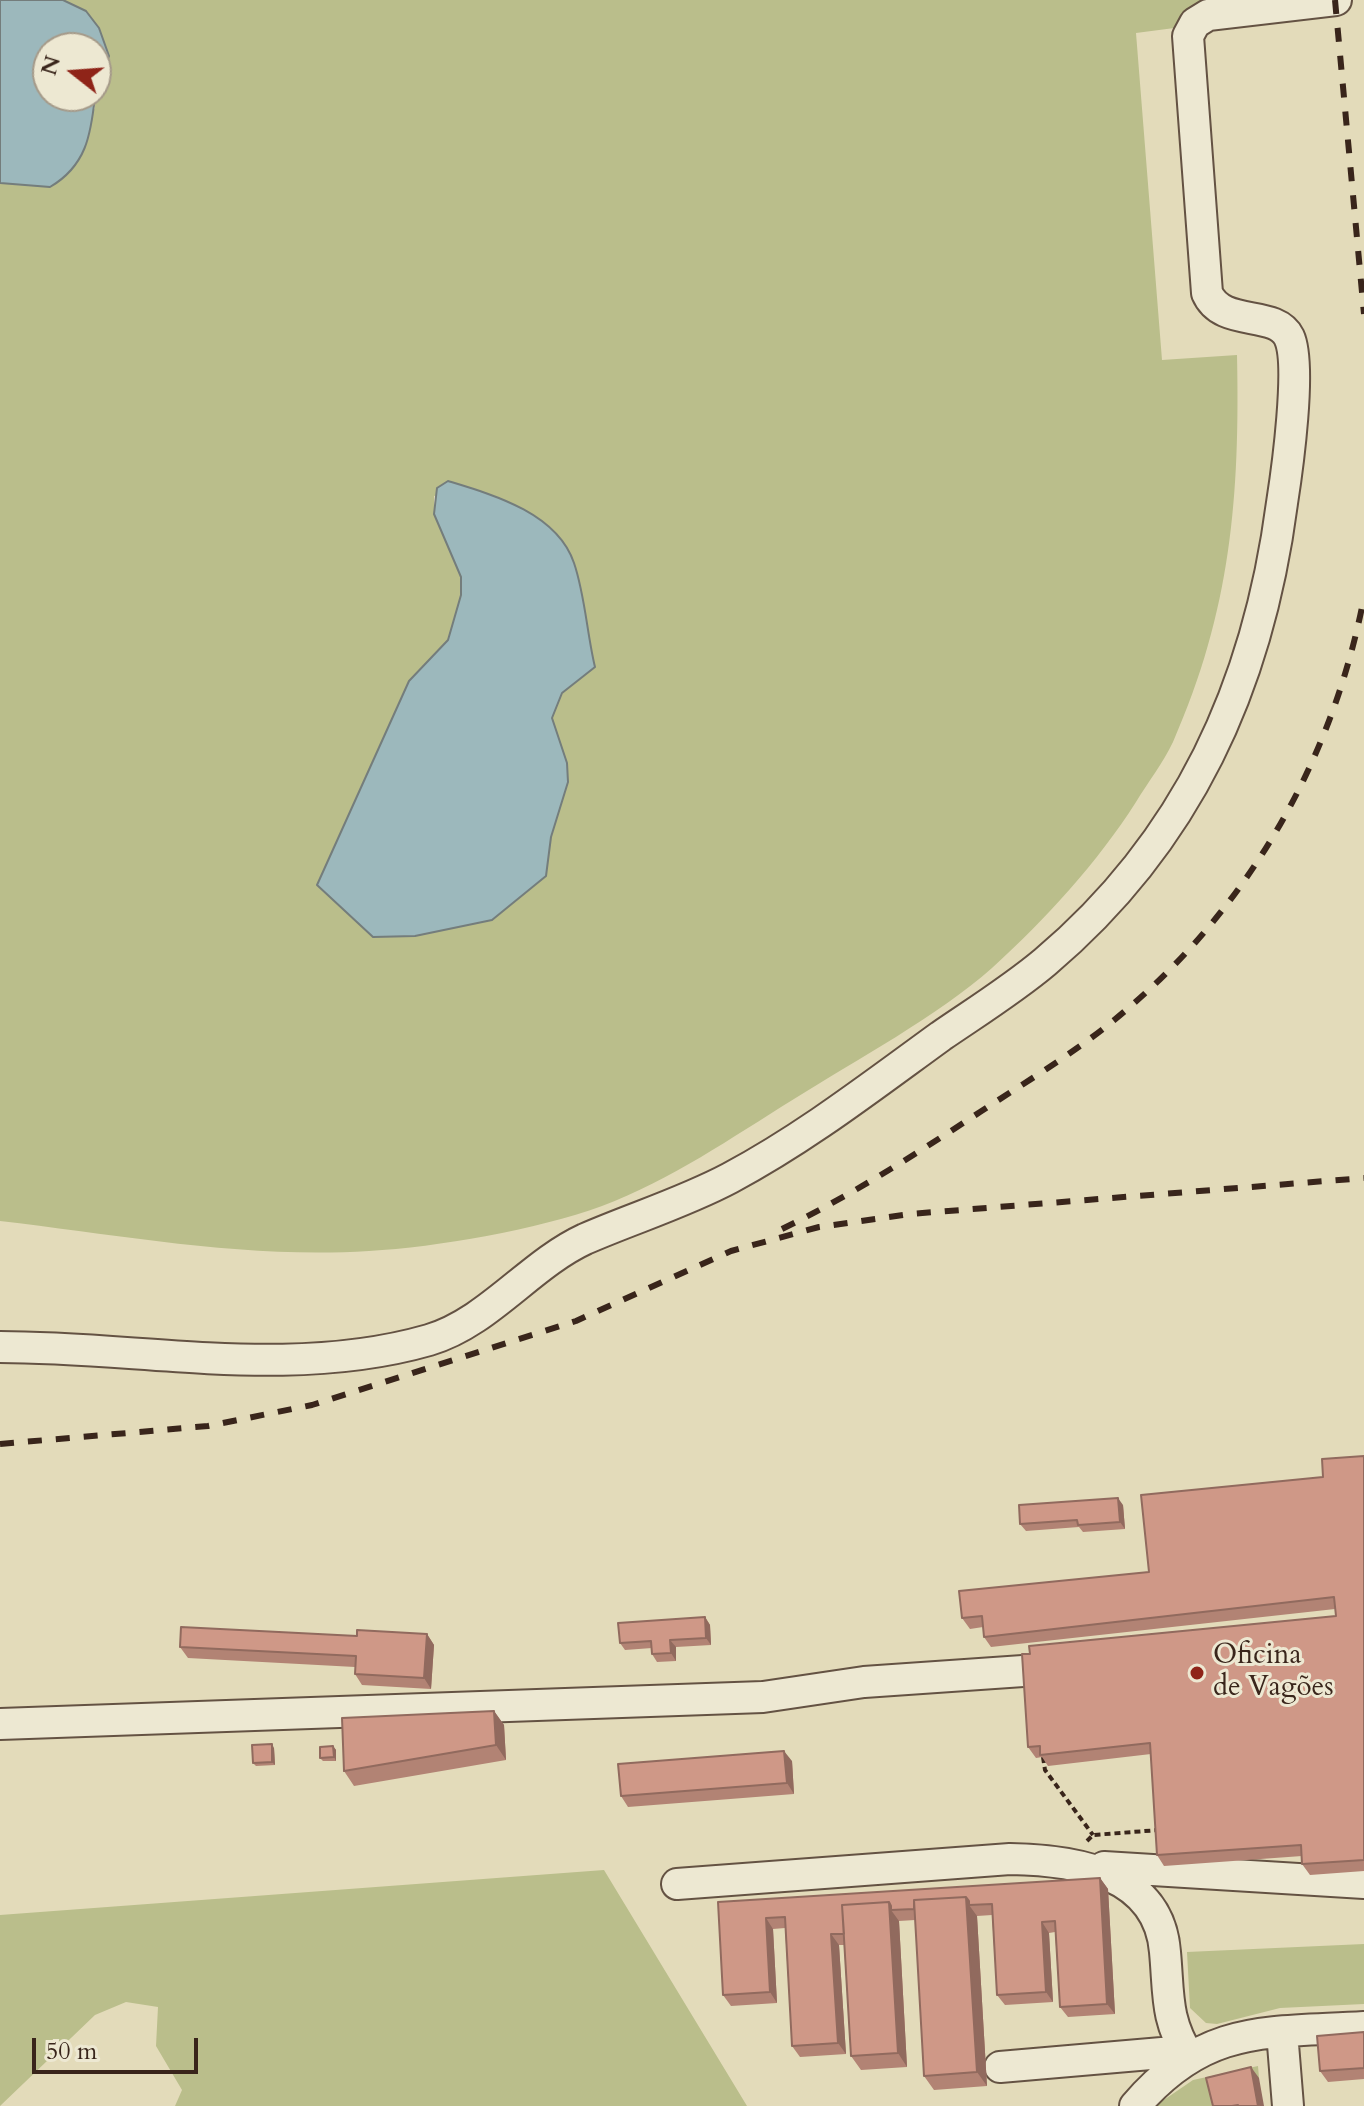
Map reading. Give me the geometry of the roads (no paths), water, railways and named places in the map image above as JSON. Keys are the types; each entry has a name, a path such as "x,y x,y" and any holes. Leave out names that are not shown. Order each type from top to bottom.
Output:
{"lane":[{"path":"0,1347 306,1360 374,1352 450,1332 563,1251 695,1195 810,1130 1040,966 1102,909 1156,844 1220,736 1250,657 1273,564 1290,431 1291,344 1280,328 1218,309 1209,299 1186,43 1195,23 1208,15 1264,4 1336,0"},
{"path":"0,1724 763,1697 864,1682 1023,1671"},
{"path":"677,1884 1010,1859 1163,1872 1364,1883"},
{"path":"1067,1864 1114,1875 1138,1893 1156,1917 1165,1949"},
{"path":"1163,1872 1166,2001 1187,2054"},
{"path":"1000,2067 1187,2054 1227,2039 1364,2027"},
{"path":"1282,2032 1288,2106"},
{"path":"1135,2106 1187,2054"}],"water":[{"path":"0,0 63,0 86,11 100,32 32,32 32,112 93,112 84,148 72,169 50,187 0,183"},
{"path":"448,481 522,508 554,531 566,546 578,575 595,667 562,693 552,718 567,763 568,782 551,837 546,876 492,920 415,936 373,937 317,885 409,681 448,640 461,595 461,577 434,514 437,488"}],"railway":[{"path":"1335,0 1364,314"},
{"path":"782,1229 883,1174 1058,1061 1097,1034 1176,963 1216,918 1283,820 1310,767 1332,712 1364,597"},
{"path":"0,1444 208,1426 312,1405 576,1321 731,1251 819,1227 910,1214 1364,1178"}],"place":[{"name":"Oficina de Vagões","path":"1197,1673"}]}
